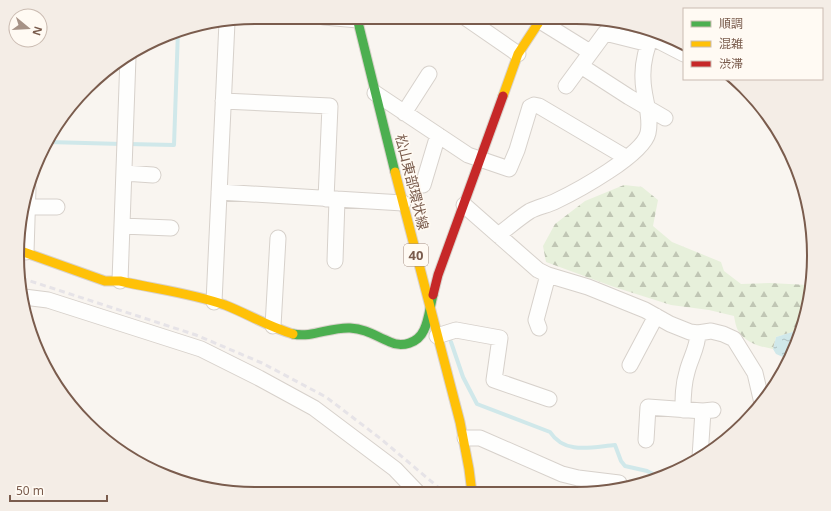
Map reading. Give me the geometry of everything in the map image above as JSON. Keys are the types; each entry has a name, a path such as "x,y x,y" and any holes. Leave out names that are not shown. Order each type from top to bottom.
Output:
{"street":[{"name":"松山東部環状線","path":"358,24 437,336 465,438 470,466 472,487"},
{"path":"475,24 518,54"},
{"path":"24,252 105,281 120,280 214,302 238,310 291,333 306,336 331,328 349,328 366,330 389,342 401,346 412,342 419,337 427,320 438,275 518,54 537,24"},
{"path":"546,24 590,52"},
{"path":"214,302 227,26"},
{"path":"566,86 605,32 651,37 683,53"},
{"path":"498,235 531,211 554,202 584,186 627,158 642,144 647,135 650,122 642,80 643,64 651,37"},
{"path":"120,280 128,63"},
{"path":"581,66 628,98 665,118"},
{"path":"404,113 428,74"},
{"path":"375,93 468,156 509,169 530,107 534,105 539,106 627,158"},
{"path":"223,102 330,106 331,199 335,261"},
{"path":"423,185 438,135"},
{"path":"124,173 152,175"},
{"path":"219,192 403,203"},
{"path":"464,205 538,270 548,275 588,287 690,332 711,332 723,334 734,339 755,373 760,395"},
{"path":"29,207 57,207"},
{"path":"122,226 171,228"},
{"path":"273,326 278,238"},
{"path":"539,328 536,320 548,275"},
{"path":"28,297 48,300 202,349 314,408 395,469 412,487"},
{"path":"630,365 656,316"},
{"path":"437,336 456,330 500,338 494,380 544,392"},
{"path":"683,410 683,390 687,372 698,340 698,333"},
{"path":"646,440 648,407 708,411 701,450"},
{"path":"465,438 480,438 562,474 578,478 619,483"}],"green space":[{"path":"624,185 642,187 658,200 653,226 672,242 721,262 724,271 741,284 770,283 805,285 803,301 794,331 776,337 773,349 764,347 750,342 742,336 737,329 734,316 709,310 671,305 614,287 546,262 543,246 555,224 585,201"}],"water":[{"path":"794,331 783,358 776,354 773,349 776,337"}],"waterway":[{"path":"128,144 174,145 178,37"},
{"path":"54,142 122,144"},
{"path":"451,342 463,377 477,404 550,432 556,439 571,447 588,448 615,445 621,461 625,466 653,474"}],"railway":[{"path":"25,279 196,335 262,363 326,397 381,439 438,487"}],"traffic: fast":[{"path":"358,24 395,172"},
{"path":"293,334 307,335 335,329 350,328 366,331 395,344 409,343 418,338 424,330 433,295"}],"traffic: slow":[{"path":"503,96 518,54 538,24"},
{"path":"395,172 460,422 471,487"},
{"path":"24,252 105,281 120,281 186,294 212,301 225,305 275,328 293,334"}],"traffic: jam":[{"path":"433,295 438,275 503,96"}]}
